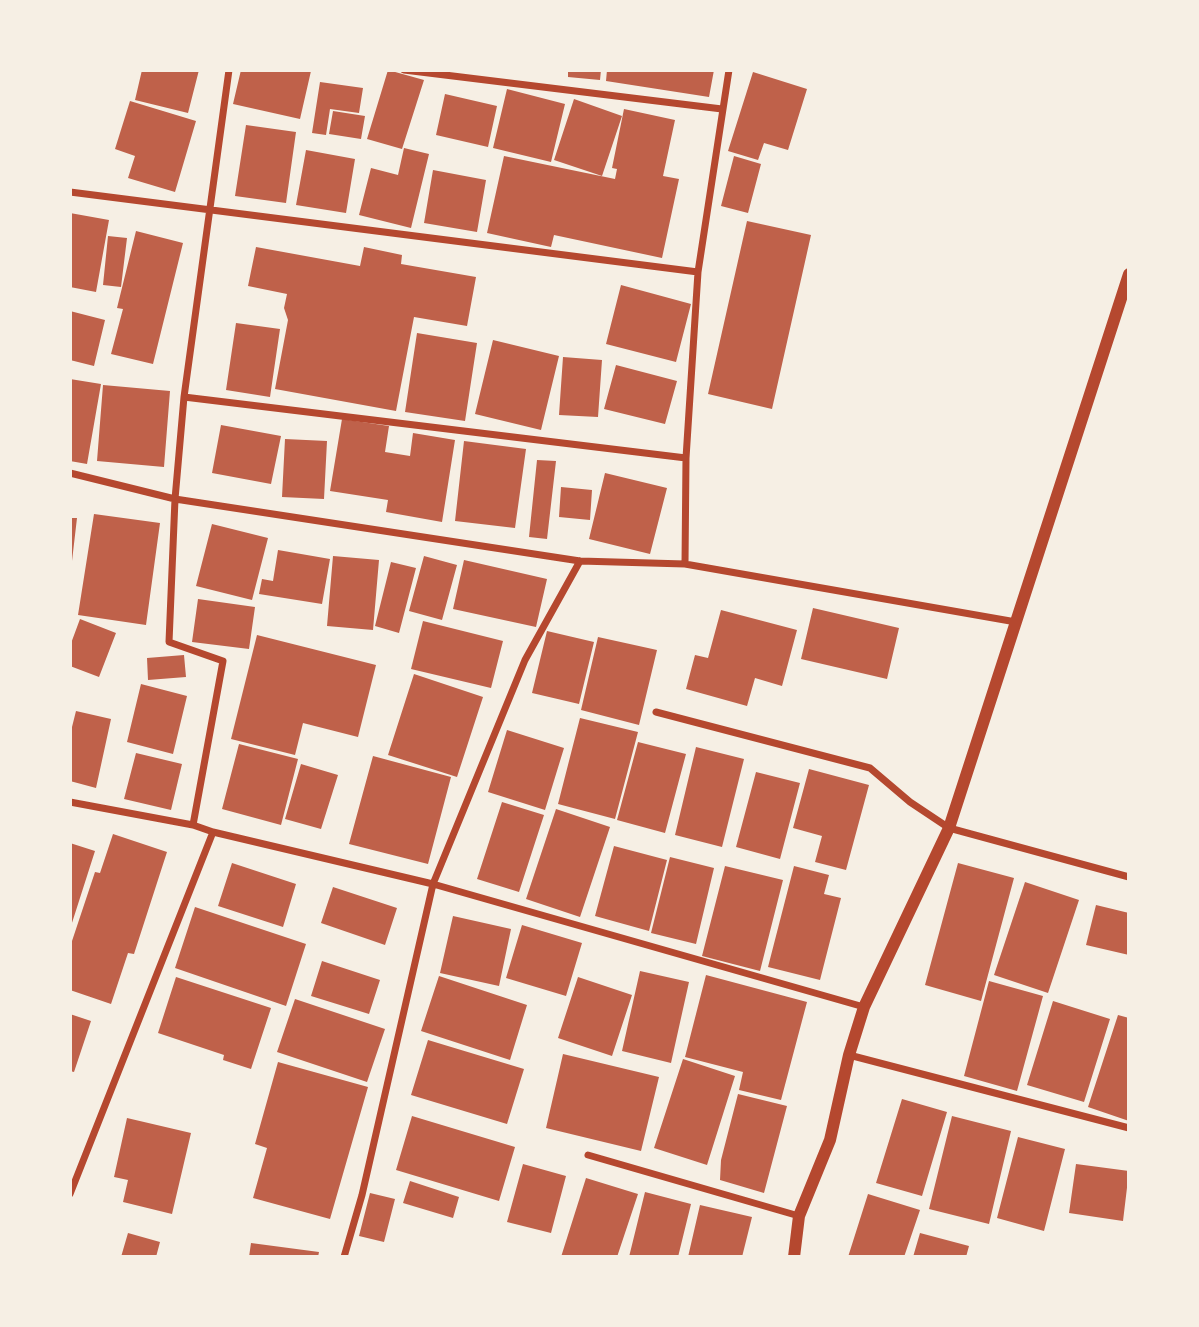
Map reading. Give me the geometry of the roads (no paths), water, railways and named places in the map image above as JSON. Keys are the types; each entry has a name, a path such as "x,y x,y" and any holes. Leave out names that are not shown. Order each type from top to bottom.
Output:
{"street":[{"path":"193,825 223,661 169,642 175,499 184,397 229,70"},
{"path":"404,70 722,109"},
{"path":"685,564 686,458 698,272 729,70"},
{"path":"70,192 698,272"},
{"path":"794,1257 799,1216 830,1140 849,1055 864,1007 949,828 1129,277"},
{"path":"184,397 686,458"},
{"path":"70,473 175,499 580,561 685,564 1016,622"},
{"path":"344,1257 362,1195 433,884 525,660 580,561"},
{"path":"656,712 870,768 909,802 949,828 1129,877"},
{"path":"70,802 193,825 212,832 433,884 864,1007"},
{"path":"70,1194 212,832"},
{"path":"849,1055 1129,1128"},
{"path":"588,1155 799,1216"}]}
